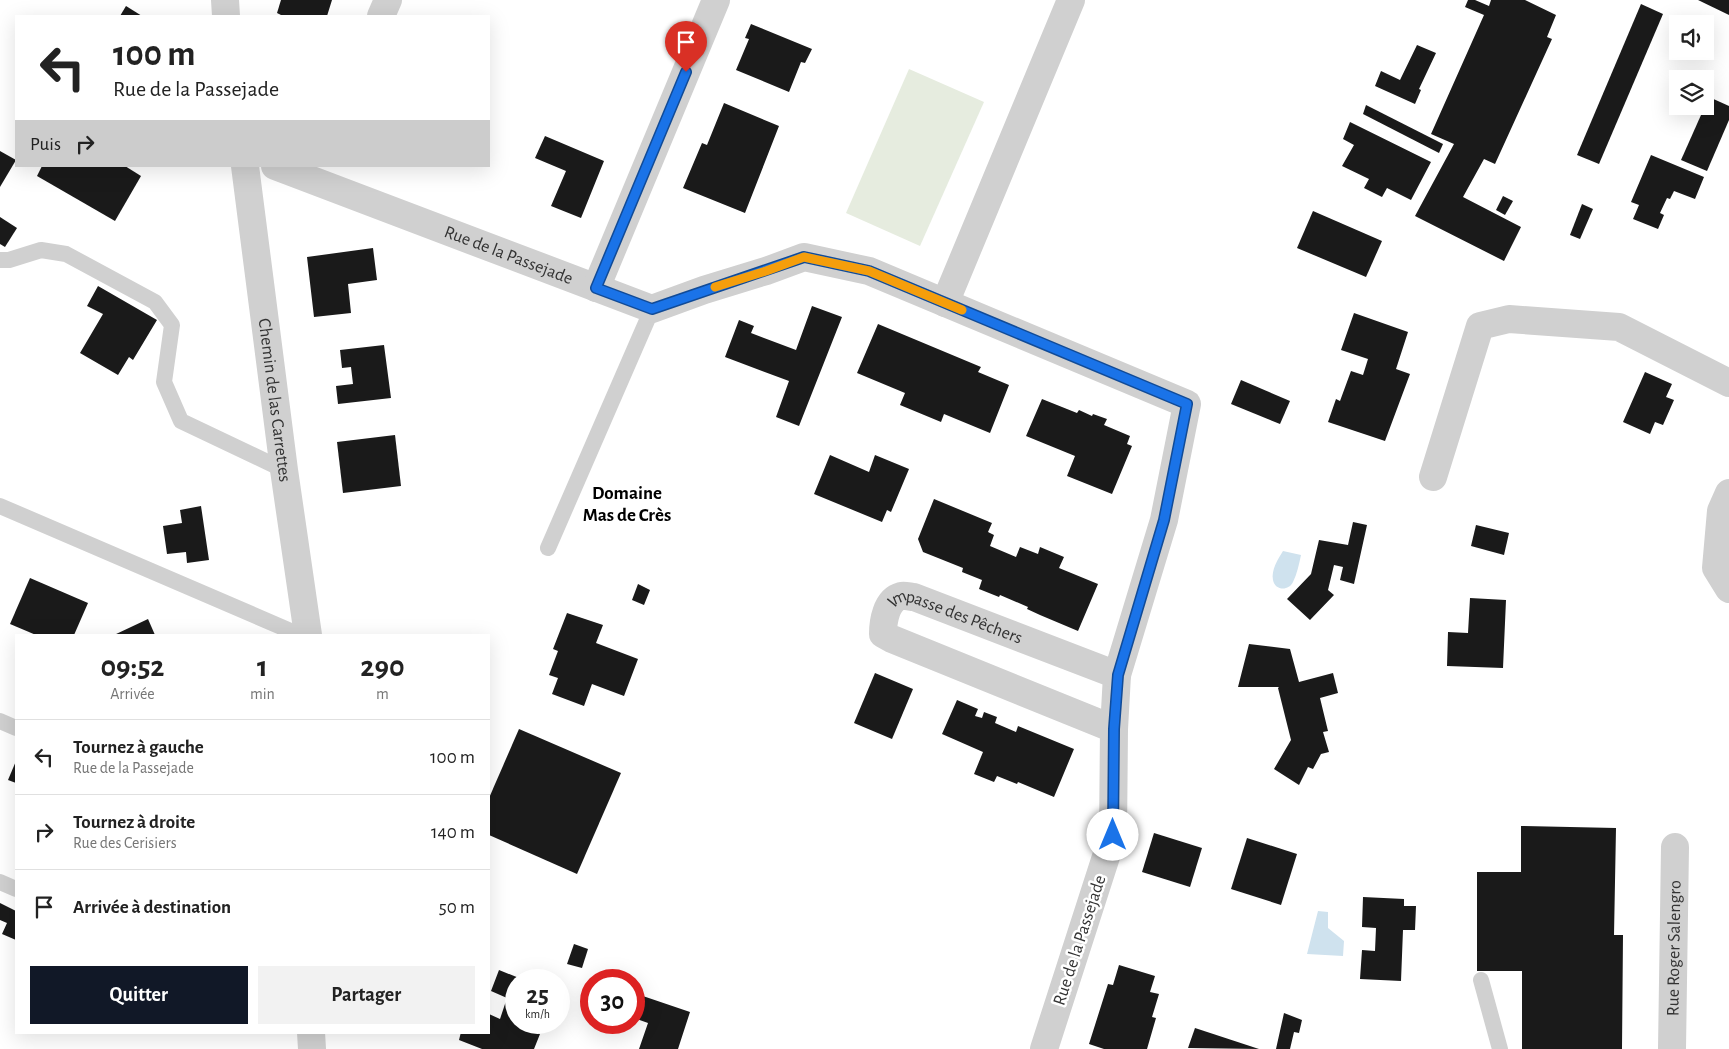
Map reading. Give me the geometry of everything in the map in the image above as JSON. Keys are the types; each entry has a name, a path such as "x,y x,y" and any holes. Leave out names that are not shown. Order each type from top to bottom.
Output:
{"street":[{"path":"225,0 226,15"},
{"path":"381,15 388,0"},
{"path":"596,288 716,0"},
{"path":"945,303 1071,0"},
{"name":"Chemin de las Carrettes","path":"245,167 284,470 308,634"},
{"name":"Rue de la Passejade","path":"280,167 317,174 652,309 804,257 869,271 1187,404 1164,520 1118,675 1114,729 1113,835 1044,1049"},
{"path":"1433,477 1480,326 1509,319 1619,327 1729,383"},
{"path":"1729,494 1721,511 1716,568 1729,589"},
{"name":"Impasse des Pêchers","path":"1114,729 892,639 883,634 883,621 892,601 901,596 914,597 1118,675"},
{"name":"Rue Roger Salengro","path":"1672,1049 1675,847"},
{"path":"311,1034 312,1049"}],"lane":[{"path":"0,260 9,260 41,250 66,254 155,302 172,325 164,382 181,421 284,470"},
{"path":"548,548 652,309"},
{"path":"0,506 298,634"},
{"path":"0,721 15,728"},
{"path":"0,882 15,889"},
{"path":"1481,980 1500,1049"}],"shaded area":[{"path":"909,69 984,102 920,246 846,213"}],"water":[{"path":"1283,551 1301,555 1297,572 1291,585 1279,588 1274,584 1273,572"},
{"path":"1318,911 1328,912 1328,928 1344,941 1343,956 1307,954"}],"building":[{"path":"281,0 332,0 327,15 281,15 277,13"},
{"path":"1468,0 1475,0 1489,6 1491,0 1525,0 1556,15 1547,37 1552,39 1495,164 1484,159 1463,197 1521,227 1504,261 1415,216 1454,144 1431,134 1484,15 1465,7"},
{"path":"1698,0 1729,0 1729,15"},
{"path":"1641,4 1663,14 1599,164 1577,155"},
{"path":"126,6 140,15 121,15"},
{"path":"751,24 812,49 805,63 801,62 789,92 736,70 749,39 745,38"},
{"path":"1417,45 1436,53 1419,89 1421,90 1415,104 1375,86 1381,71 1400,80"},
{"path":"1714,99 1729,106 1729,120 1707,171 1681,160 1701,115 1714,115"},
{"path":"724,103 779,126 745,213 683,188 702,143 707,145"},
{"path":"1366,105 1443,144 1439,153 1363,114"},
{"path":"1350,122 1431,162 1411,200 1387,188 1382,197 1364,188 1369,179 1342,166 1354,145 1343,139"},
{"path":"545,136 604,161 581,218 551,206 566,171 535,158"},
{"path":"0,151 15,159 15,162 0,187"},
{"path":"1651,155 1704,177 1695,199 1674,191 1670,199 1667,198 1660,213 1664,215 1658,229 1633,219 1639,205 1631,202"},
{"path":"42,167 127,167 141,176 115,221 37,176"},
{"path":"1503,196 1513,201 1505,215 1496,210"},
{"path":"1582,204 1593,209 1580,239 1570,235"},
{"path":"1313,211 1382,241 1366,277 1297,248"},
{"path":"0,217 17,228 5,247 0,244"},
{"path":"373,248 377,280 348,284 351,313 314,317 307,257"},
{"path":"98,286 157,320 133,360 129,357 118,375 80,353 103,314 87,306"},
{"path":"812,306 842,317 799,426 776,417 789,381 725,357 739,320 754,326 751,333 796,350"},
{"path":"1354,313 1408,332 1396,369 1410,374 1385,441 1328,422 1336,399 1340,401 1351,371 1363,375 1368,359 1341,350"},
{"path":"878,324 981,367 978,372 1009,385 990,433 944,414 941,422 900,405 905,393 857,373"},
{"path":"384,345 391,398 338,404 336,386 353,384 351,367 342,368 340,350"},
{"path":"1645,372 1672,384 1666,397 1674,400 1663,425 1655,422 1650,434 1623,422"},
{"path":"1241,380 1290,401 1280,424 1231,404"},
{"path":"1042,399 1077,413 1079,410 1092,416 1093,414 1107,419 1104,425 1130,436 1127,444 1132,446 1112,494 1067,476 1075,456 1026,436"},
{"path":"395,435 401,486 343,493 337,442"},
{"path":"830,455 869,472 875,455 909,469 891,512 887,510 882,522 814,494"},
{"path":"934,499 992,523 988,532 994,535 990,546 1016,557 1020,547 1038,554 1040,547 1064,557 1059,568 1098,584 1078,631 1000,595 999,597 979,589 982,580 962,572 963,568 923,552 918,539"},
{"path":"201,506 209,560 187,563 186,552 167,554 163,526 182,523 180,510"},
{"path":"1353,522 1367,525 1354,584 1340,580 1343,567 1334,565 1328,590 1334,595 1310,620 1287,599 1311,574 1319,540 1348,545"},
{"path":"1476,525 1509,533 1504,555 1471,546"},
{"path":"30,578 88,603 74,634 34,634 10,624"},
{"path":"638,584 650,590 644,605 632,600"},
{"path":"1470,598 1506,600 1503,668 1447,666 1448,632 1468,633"},
{"path":"567,613 603,625 596,643 638,659 624,696 592,684 584,706 552,694 558,678 549,675 558,651 553,649"},
{"path":"148,619 155,634 116,634"},
{"path":"1249,644 1290,649 1299,682 1333,673 1338,693 1320,698 1328,731 1323,732 1329,752 1321,754 1313,769 1308,767 1299,785 1274,769 1291,740 1279,687 1238,687"},
{"path":"875,673 913,689 892,739 854,723"},
{"path":"957,700 978,709 975,716 982,718 984,712 997,717 995,723 1016,732 1018,726 1074,749 1054,797 1018,782 1017,784 997,776 994,782 974,774 983,752 942,734"},
{"path":"519,729 621,773 577,874 490,835 490,796"},
{"path":"15,763 15,783 8,780"},
{"path":"1521,826 1616,828 1614,935 1623,935 1622,1049 1522,1049 1522,971 1477,971 1477,872 1521,872"},
{"path":"1154,833 1202,848 1190,887 1142,872"},
{"path":"1247,838 1297,854 1281,905 1231,889"},
{"path":"1363,897 1404,899 1404,906 1416,906 1415,930 1403,930 1401,981 1360,979 1362,950 1375,951 1376,928 1362,927"},
{"path":"0,903 15,910 15,940 2,934 7,923 0,920"},
{"path":"574,944 588,949 582,968 567,964"},
{"path":"1119,965 1155,976 1150,992 1159,994 1152,1017 1156,1018 1147,1049 1104,1049 1089,1044 1108,984 1113,985"},
{"path":"499,970 505,972 505,997 491,991"},
{"path":"645,997 690,1012 678,1049 639,1049 648,1023 645,1022"},
{"path":"505,1004 505,1034 540,1034 534,1049 482,1049 459,1040 460,1034 490,1034 490,1014 500,1019"},
{"path":"1284,1013 1302,1020 1299,1033 1294,1032 1290,1049 1276,1049"},
{"path":"1195,1028 1259,1049 1188,1048"}],"slow traffic":[{"path":"715,287 804,257 869,271 962,310"}],"district":[{"name":"Domaine Mas de Crès","path":"627,503"}],"route":[{"path":"686,72 596,288 652,309 804,257 869,271 1187,404 1164,520 1118,675 1114,729 1113,835"}]}
